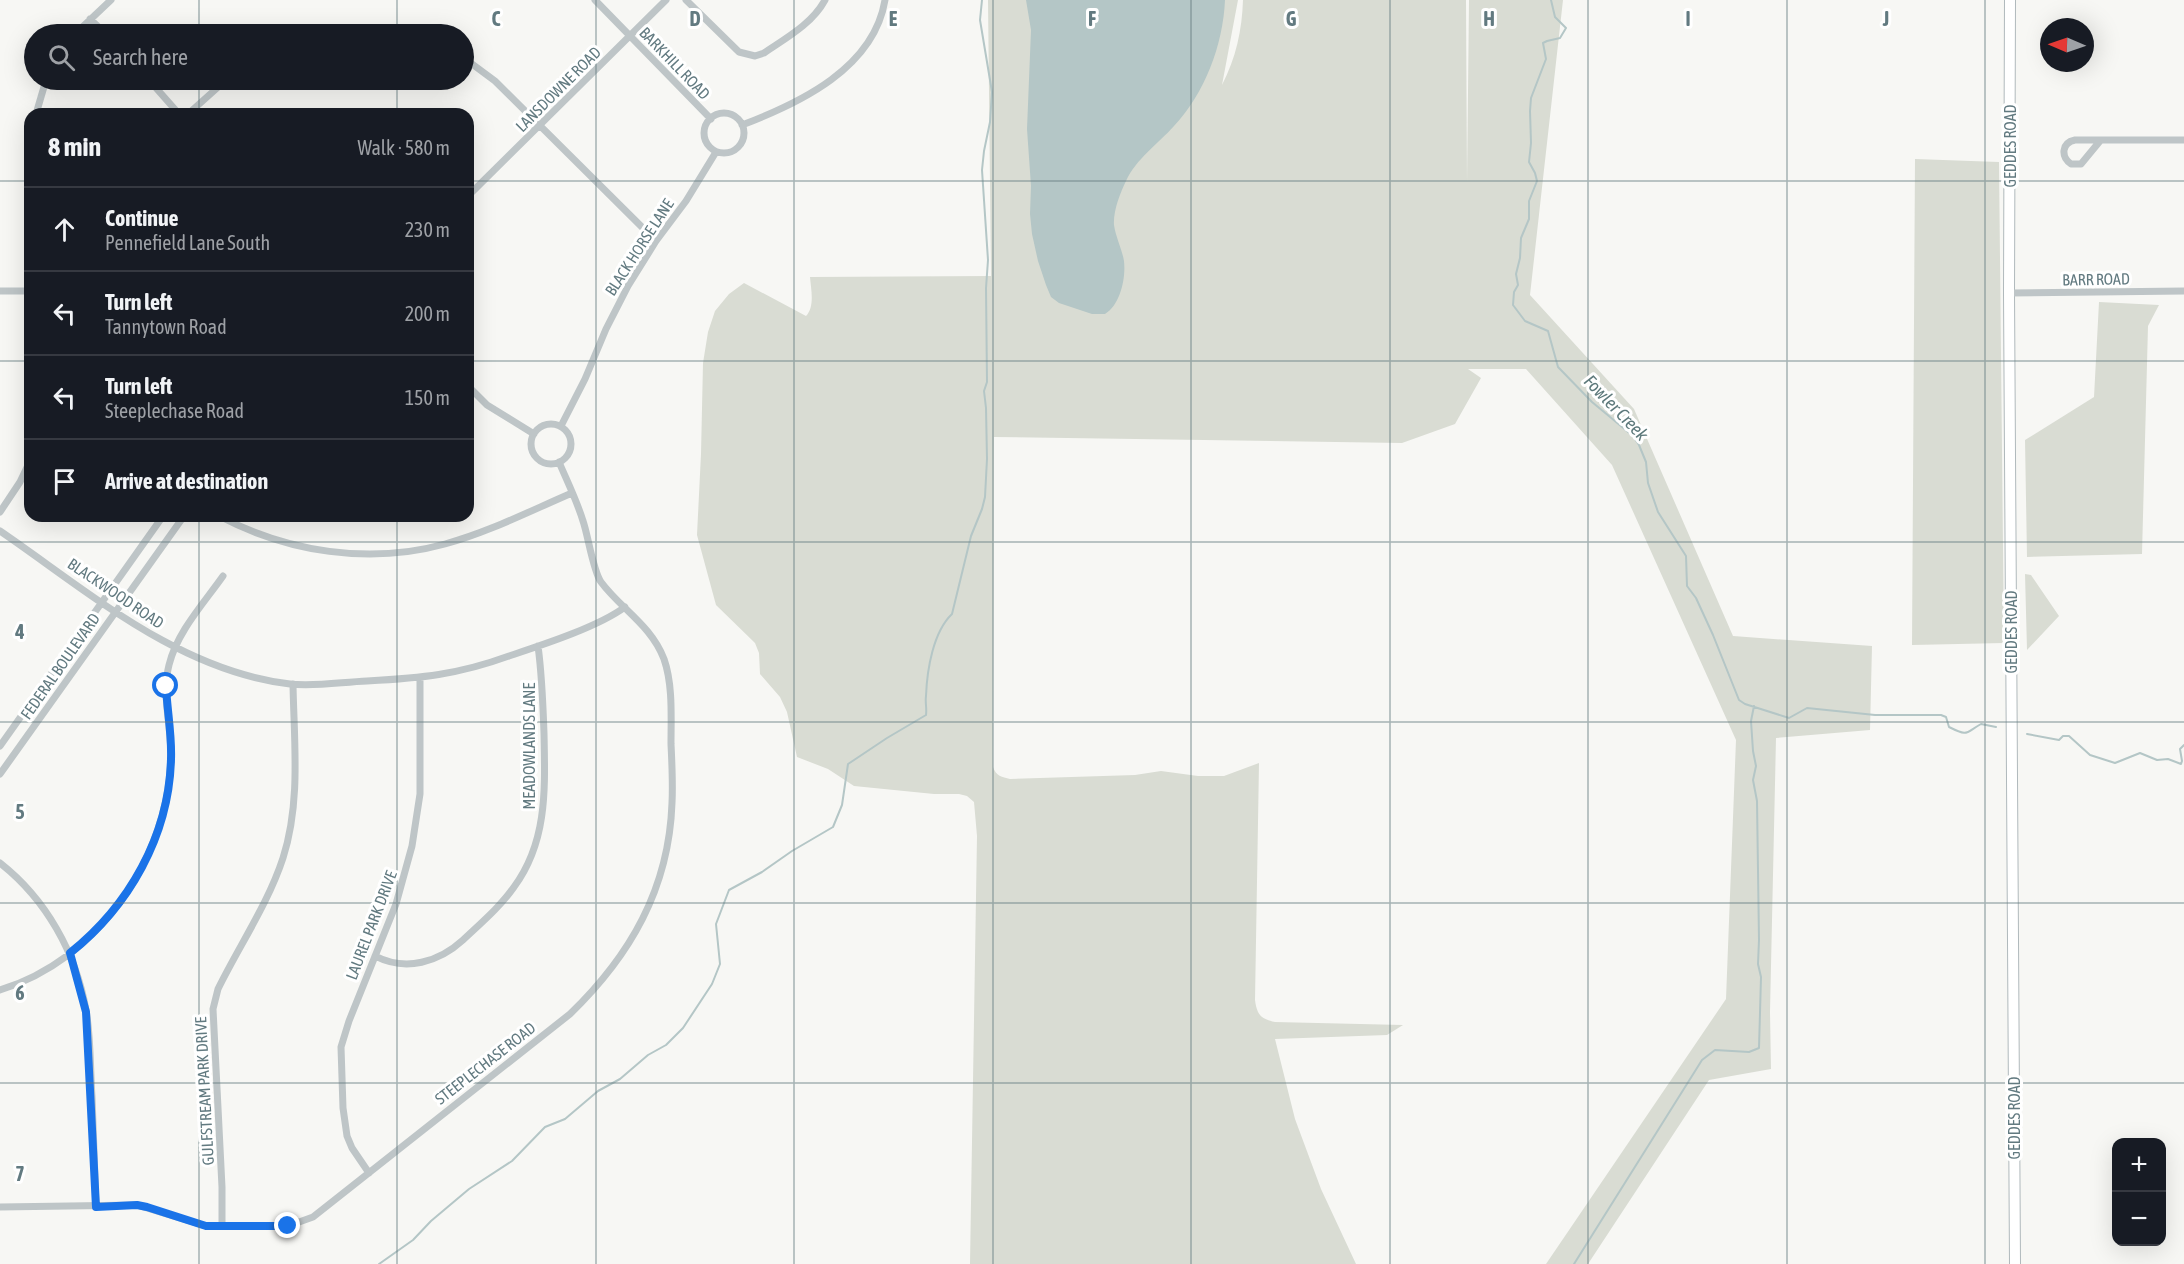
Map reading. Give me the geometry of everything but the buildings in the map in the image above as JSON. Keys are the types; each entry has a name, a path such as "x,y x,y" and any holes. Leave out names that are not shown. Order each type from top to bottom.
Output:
{"main road":[{"name":"GEDDES ROAD","path":"2010,0 2009,294 2015,1264"}],"street":[{"path":"85,24 111,0"},
{"name":"BARKHILL ROAD","path":"595,0 711,119"},
{"name":"LANSDOWNE ROAD","path":"474,190 666,0"},
{"path":"686,0 739,52 755,56 764,53 810,21 825,0"},
{"path":"742,125 785,108 805,97 851,62 873,35 885,0"},
{"path":"90,19 95,24"},
{"path":"474,65 495,81 656,241"},
{"path":"38,108 43,90"},
{"path":"158,90 175,108"},
{"path":"195,108 215,90"},
{"path":"728,114 742,125 744,134 740,146 730,152 716,152 709,146 704,135 705,127 711,119 718,115 728,114"},
{"path":"2100,141 2081,164 2071,164 2065,158 2064,148 2070,141 2184,140"},
{"name":"BLACK HORSE LANE","path":"561,426 585,379 615,310 656,241 686,201 716,152"},
{"path":"0,291 24,291"},
{"name":"BARR ROAD","path":"2009,294 2184,291"},
{"path":"474,392 487,405 534,434"},
{"path":"548,424 561,426 570,436 571,447 568,455 559,462 548,463 537,458 531,448 534,434 539,428 548,424"},
{"path":"559,462 583,518 601,581 625,607"},
{"path":"0,512 24,474"},
{"path":"232,522 257,534 297,546 344,553 382,554 422,549 465,538 572,493"},
{"name":"FEDERAL BOULEVARD","path":"0,746 159,522"},
{"name":"FEDERAL BOULEVARD","path":"0,774 180,522"},
{"name":"BLACKWOOD ROAD","path":"0,531 144,630 230,670 293,684 420,678 470,670 608,618 625,607"},
{"path":"0,990 23,981 70,953 94,933 122,901 142,868 156,836 165,805 170,771 171,734 166,686 168,666 175,646 223,576"},
{"name":"STEEPLECHASE ROAD","path":"0,1207 137,1205 206,1226 288,1226 313,1217 570,1014 598,987 625,951 644,917 661,872 671,816 670,687 664,658 647,629 625,607"},
{"name":"MEADOWLANDS LANE","path":"375,956 388,962 408,964 424,962 443,955 455,947 501,904 523,874 535,847 545,803 542,675 538,646"},
{"name":"LAUREL PARK DRIVE","path":"369,1173 352,1148 347,1136 343,1108 341,1047 401,889 412,846 420,794 420,678"},
{"name":"GULFSTREAM PARK DRIVE","path":"222,1226 213,1009 218,989 276,878 287,842 295,784 293,684"},
{"path":"0,863 38,901 70,953 86,1012 96,1207"}],"shaded area":[{"path":"988,0 1238,0 1222,85 1237,44 1243,0 1466,0 1467,183 1469,0 1563,0 1530,295 1634,409 1733,636 1872,646 1870,730 1776,738 1770,1012 1771,1069 1709,1080 1588,1264 1546,1264 1726,999 1736,740 1612,465 1526,369 1468,369 1481,378 1455,424 1402,443 994,437 993,767 996,772 1010,779 1135,775 1161,771 1198,776 1224,776 1259,763 1255,1000 1259,1013 1263,1018 1275,1022 1403,1025 1387,1035 1275,1039 1295,1119 1321,1189 1356,1264 970,1264 977,836 974,802 967,796 959,794 934,794 854,786 828,769 797,757 787,712 780,697 760,674 759,653 755,643 716,605 697,535 703,363 708,332 715,311 729,294 744,283 806,316 811,308 810,277 991,276"},
{"path":"1026,0 1225,0 1221,34 1216,51 1195,99 1174,126 1135,166 1121,191 1114,225 1124,261 1124,276 1115,304 1105,314 1092,314 1059,303 1051,297 1038,261 1030,214 1031,186 1027,129 1031,30"},
{"path":"1915,159 1999,162 2004,643 1912,645"},
{"path":"2099,302 2159,305 2148,326 2142,554 2027,557 2025,440 2094,397"},
{"path":"2025,574 2031,575 2059,616 2027,650"}],"waterway":[{"path":"379,1264 413,1240 431,1221 469,1189 512,1161 545,1127 565,1119 598,1091 620,1079 648,1055 666,1045 683,1028 712,984 720,964 716,924 729,890 833,827 842,805 848,764 926,715 932,652 940,631 952,614 971,536 985,497 987,459 984,391 987,382 988,260 982,170 990,122 992,92 980,20 982,0"},
{"name":"Fowler Creek","path":"1551,0 1555,17 1566,28 1560,38 1543,43 1546,59 1531,98 1529,162 1537,181 1529,201 1529,219 1521,238 1516,274 1518,285 1514,292 1513,305 1525,321 1548,331 1558,367 1592,402 1633,436 1639,445 1646,462 1648,483 1658,512 1686,556 1687,586 1696,598 1713,635 1739,700 1789,718 1807,708 1875,715 1941,715 1946,717 1949,727 1964,733 1981,724 1996,727"},
{"path":"1574,1264 1702,1060 1715,1050 1749,1052 1759,1048 1761,977 1758,964 1757,801 1753,780 1756,766 1751,721 1754,706"},
{"name":"Fowler Creek","path":"2027,734 2059,740 2063,736 2069,736 2090,755 2115,763 2140,753 2157,760 2168,759 2181,764 2180,749 2184,745"}],"route":[{"path":"166,686 171,734 170,771 165,805 156,836 142,868 122,901 94,933 70,953 86,1012 96,1207 137,1205 206,1226 288,1226"}]}
